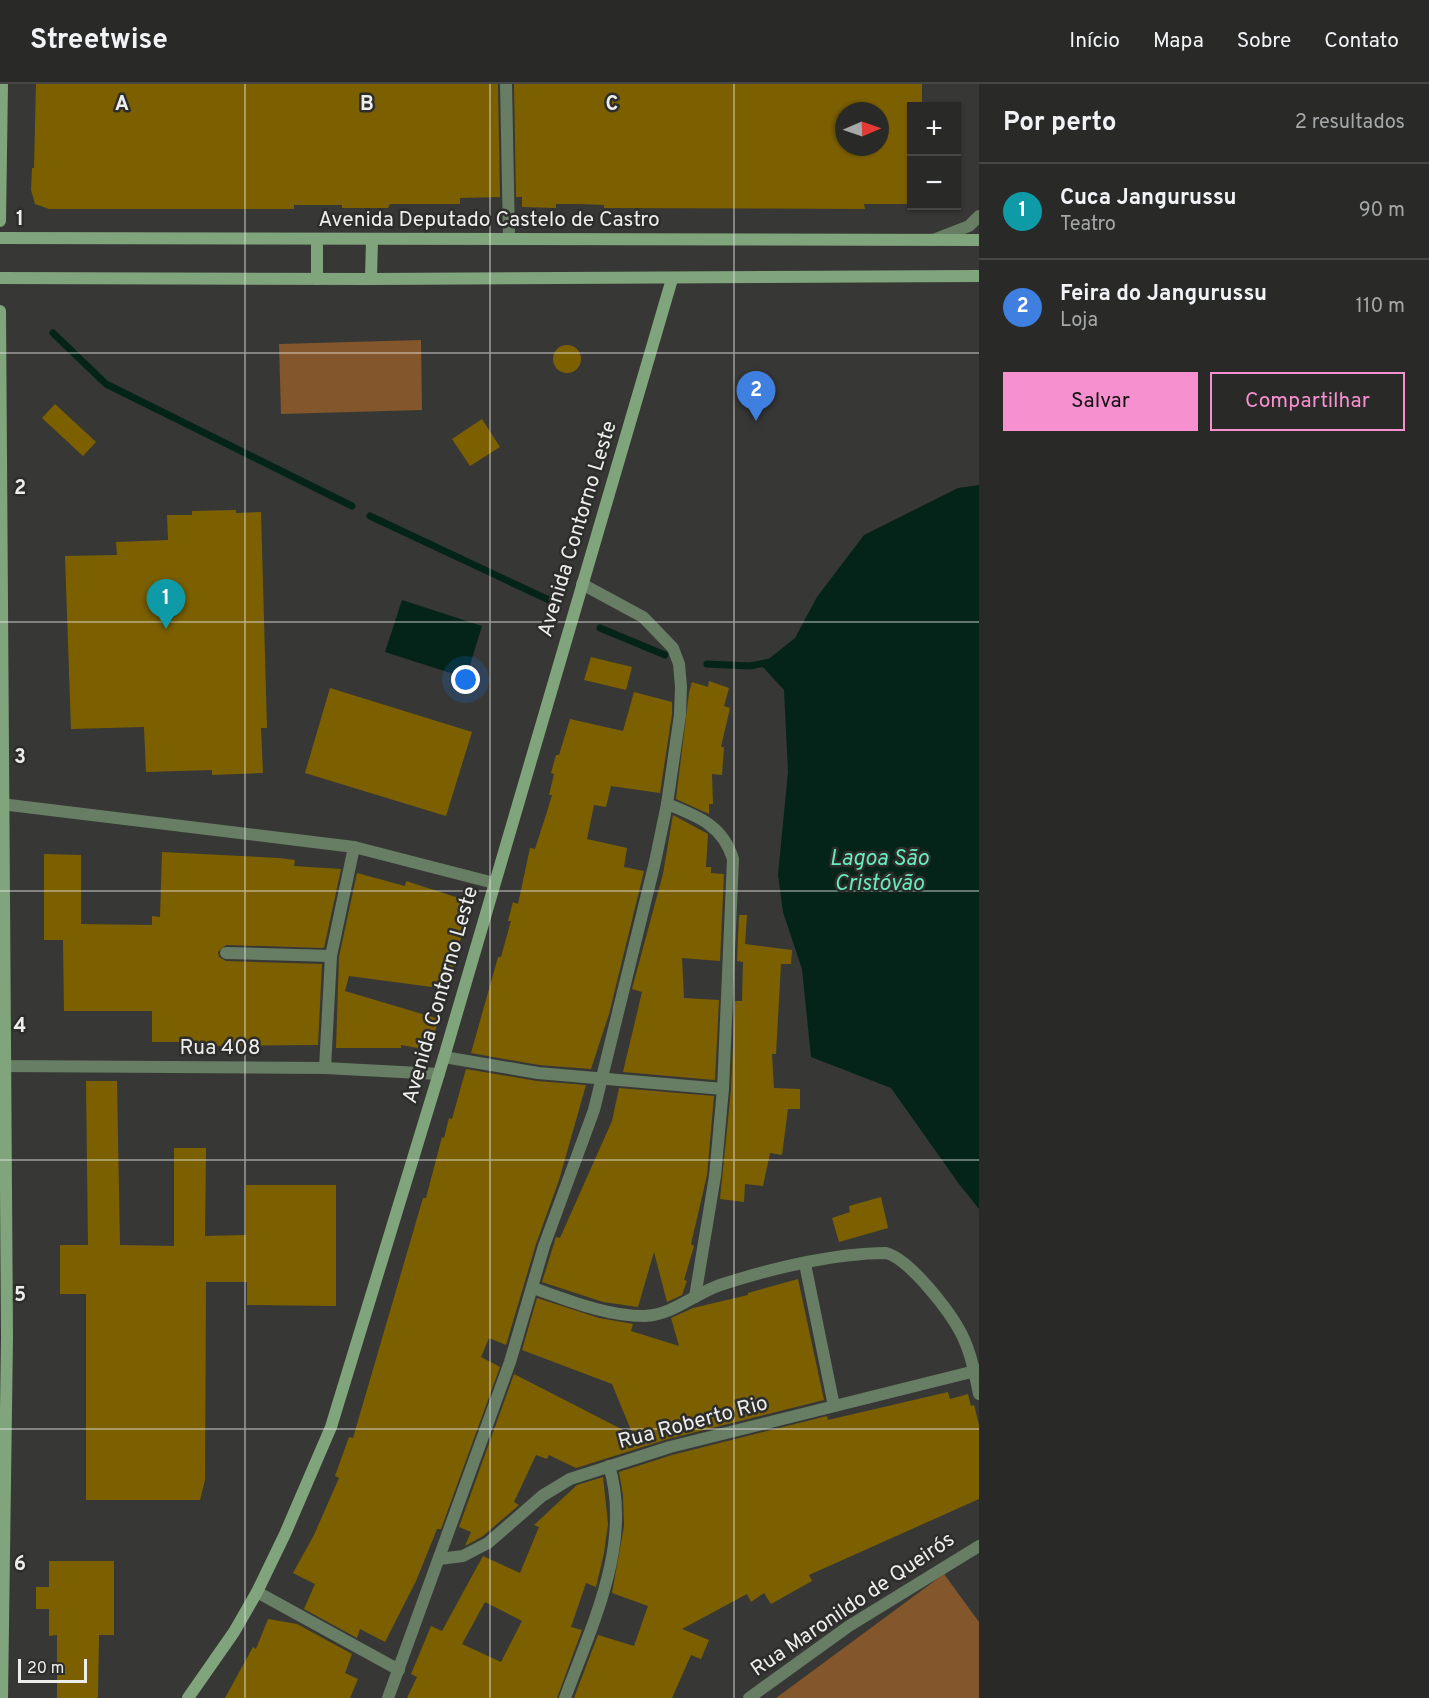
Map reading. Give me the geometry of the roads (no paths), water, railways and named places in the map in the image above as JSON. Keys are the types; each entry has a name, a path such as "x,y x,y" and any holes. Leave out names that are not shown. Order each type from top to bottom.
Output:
{"street":[{"path":"0,221 2,84"},
{"path":"506,84 509,237"},
{"path":"930,241 969,226 979,216"},
{"name":"Avenida Deputado Castelo de Castro","path":"0,238 509,237 979,240"},
{"path":"316,239 317,279"},
{"path":"371,279 372,239"},
{"path":"0,278 672,279 979,276"},
{"name":"Avenida Contorno Leste","path":"188,1698 234,1632 257,1592 285,1534 331,1427 439,1074 672,279"},
{"path":"0,311 2,1066 7,1337 2,1698"},
{"path":"388,1698 510,1362 544,1246 603,1078 667,804 680,715 679,664 673,648 643,617 582,584"},
{"path":"1,804 354,847 494,883"},
{"path":"667,804 706,820 729,846 733,859 723,1089 715,1176 694,1298"},
{"path":"325,1068 331,956 354,847"},
{"path":"226,953 331,956"},
{"path":"444,1056 538,1073 723,1089"},
{"name":"Rua 408","path":"2,1066 325,1068 439,1074"},
{"path":"533,1288 594,1308 645,1316 668,1311 718,1286 805,1264 876,1253 894,1255 925,1284 962,1335 977,1371 979,1394"},
{"path":"805,1264 834,1406"},
{"name":"Rua Roberto Rio","path":"438,1559 463,1556 488,1543 542,1496 570,1479 670,1447 977,1371"},
{"path":"565,1698 606,1583 615,1530 613,1479 609,1466"},
{"name":"Rua Maronildo de Queirós","path":"749,1698 849,1626 979,1546"},
{"path":"257,1592 399,1670"}],"water":[{"name":"Lagoa São Cristóvão","path":"979,485 979,1209 891,1088 811,1057 802,969 783,912 778,875 788,772 784,690 761,665 795,638 817,597 864,535 958,488"},
{"path":"402,600 482,626 466,678 385,652"}],"waterway":[{"path":"53,333 106,384 352,506"},
{"path":"370,516 551,601"},
{"path":"600,628 665,655"},
{"path":"707,664 750,666 770,662"}],"place":[{"name":"Feira do Jangurussu","path":"756,421"},
{"name":"Cuca Jangurussu","path":"166,629"}]}
